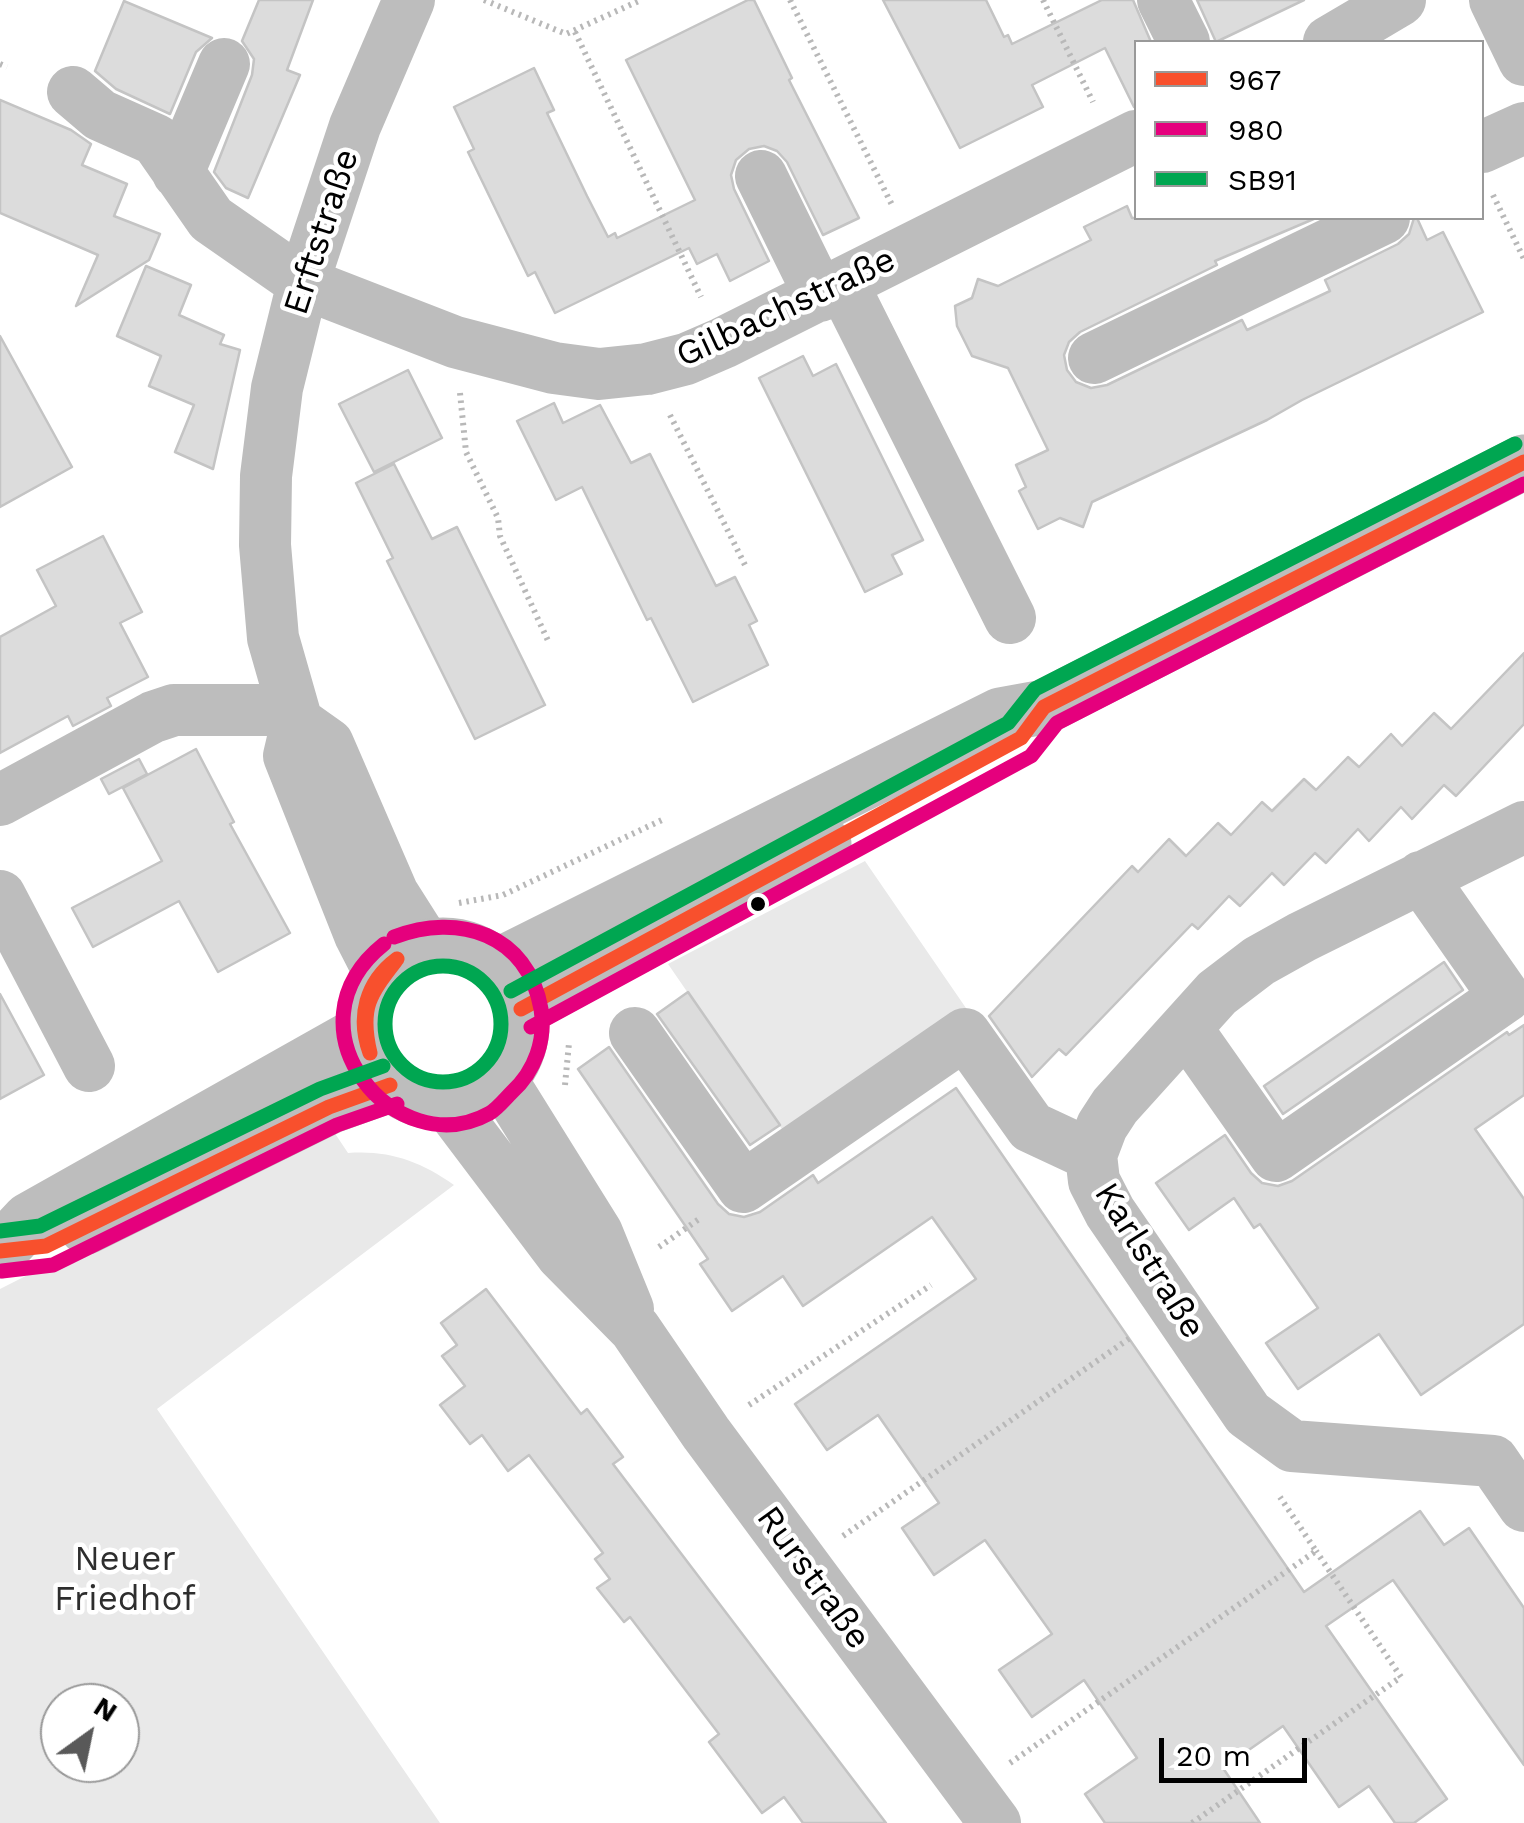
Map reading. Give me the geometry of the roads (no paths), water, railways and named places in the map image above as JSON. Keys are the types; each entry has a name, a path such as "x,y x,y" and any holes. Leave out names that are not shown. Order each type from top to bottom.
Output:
{"main road":[{"path":"509,987 1021,738 1044,707 1524,462"},
{"path":"451,945 476,951 509,987 522,1034 515,1058 501,1079 477,1097 448,1104 417,1100 390,1085 372,1061 363,1032 366,1001 380,974 400,956 426,946 451,945"},
{"path":"1,1250 29,1220 363,1032"},
{"path":"1,1250 46,1246 329,1108 390,1085"}],"street":[{"name":"Erftstraße","path":"380,974 360,934 289,756 295,716 273,638 265,544 266,491 278,388 302,283 356,126 409,0"},
{"path":"1164,0 1183,40"},
{"path":"1496,0 1524,60"},
{"path":"1335,40 1404,15"},
{"path":"178,173 224,64"},
{"name":"Gilbachstraße","path":"74,92 100,115 156,140 212,219 302,283 455,342 554,368 599,374 686,360 1126,141"},
{"path":"1486,168 1524,128"},
{"path":"760,176 831,291 1010,618"},
{"path":"1094,358 1380,220"},
{"path":"0,800 153,717 174,710 295,716 328,744 393,894 426,946"},
{"name":"Karlstraße","path":"1509,1447 1292,1446 1248,1414 1110,1212 1094,1181 1091,1155 1115,1106 1216,993 1259,961 1524,827"},
{"path":"1186,1028 1276,1156 1505,997 1421,878"},
{"path":"0,896 88,1066"},
{"path":"634,1033 743,1187 965,1034 1031,1127 1091,1155"},
{"name":"Rurstraße","path":"501,1079 597,1233 636,1329"},
{"name":"Rurstraße","path":"448,1104 562,1255 636,1329 706,1433 983,1806"},
{"path":"1509,1447 1524,1506"}],"park label":[{"name":"Neuer Friedhof","path":"125,1580"}]}
